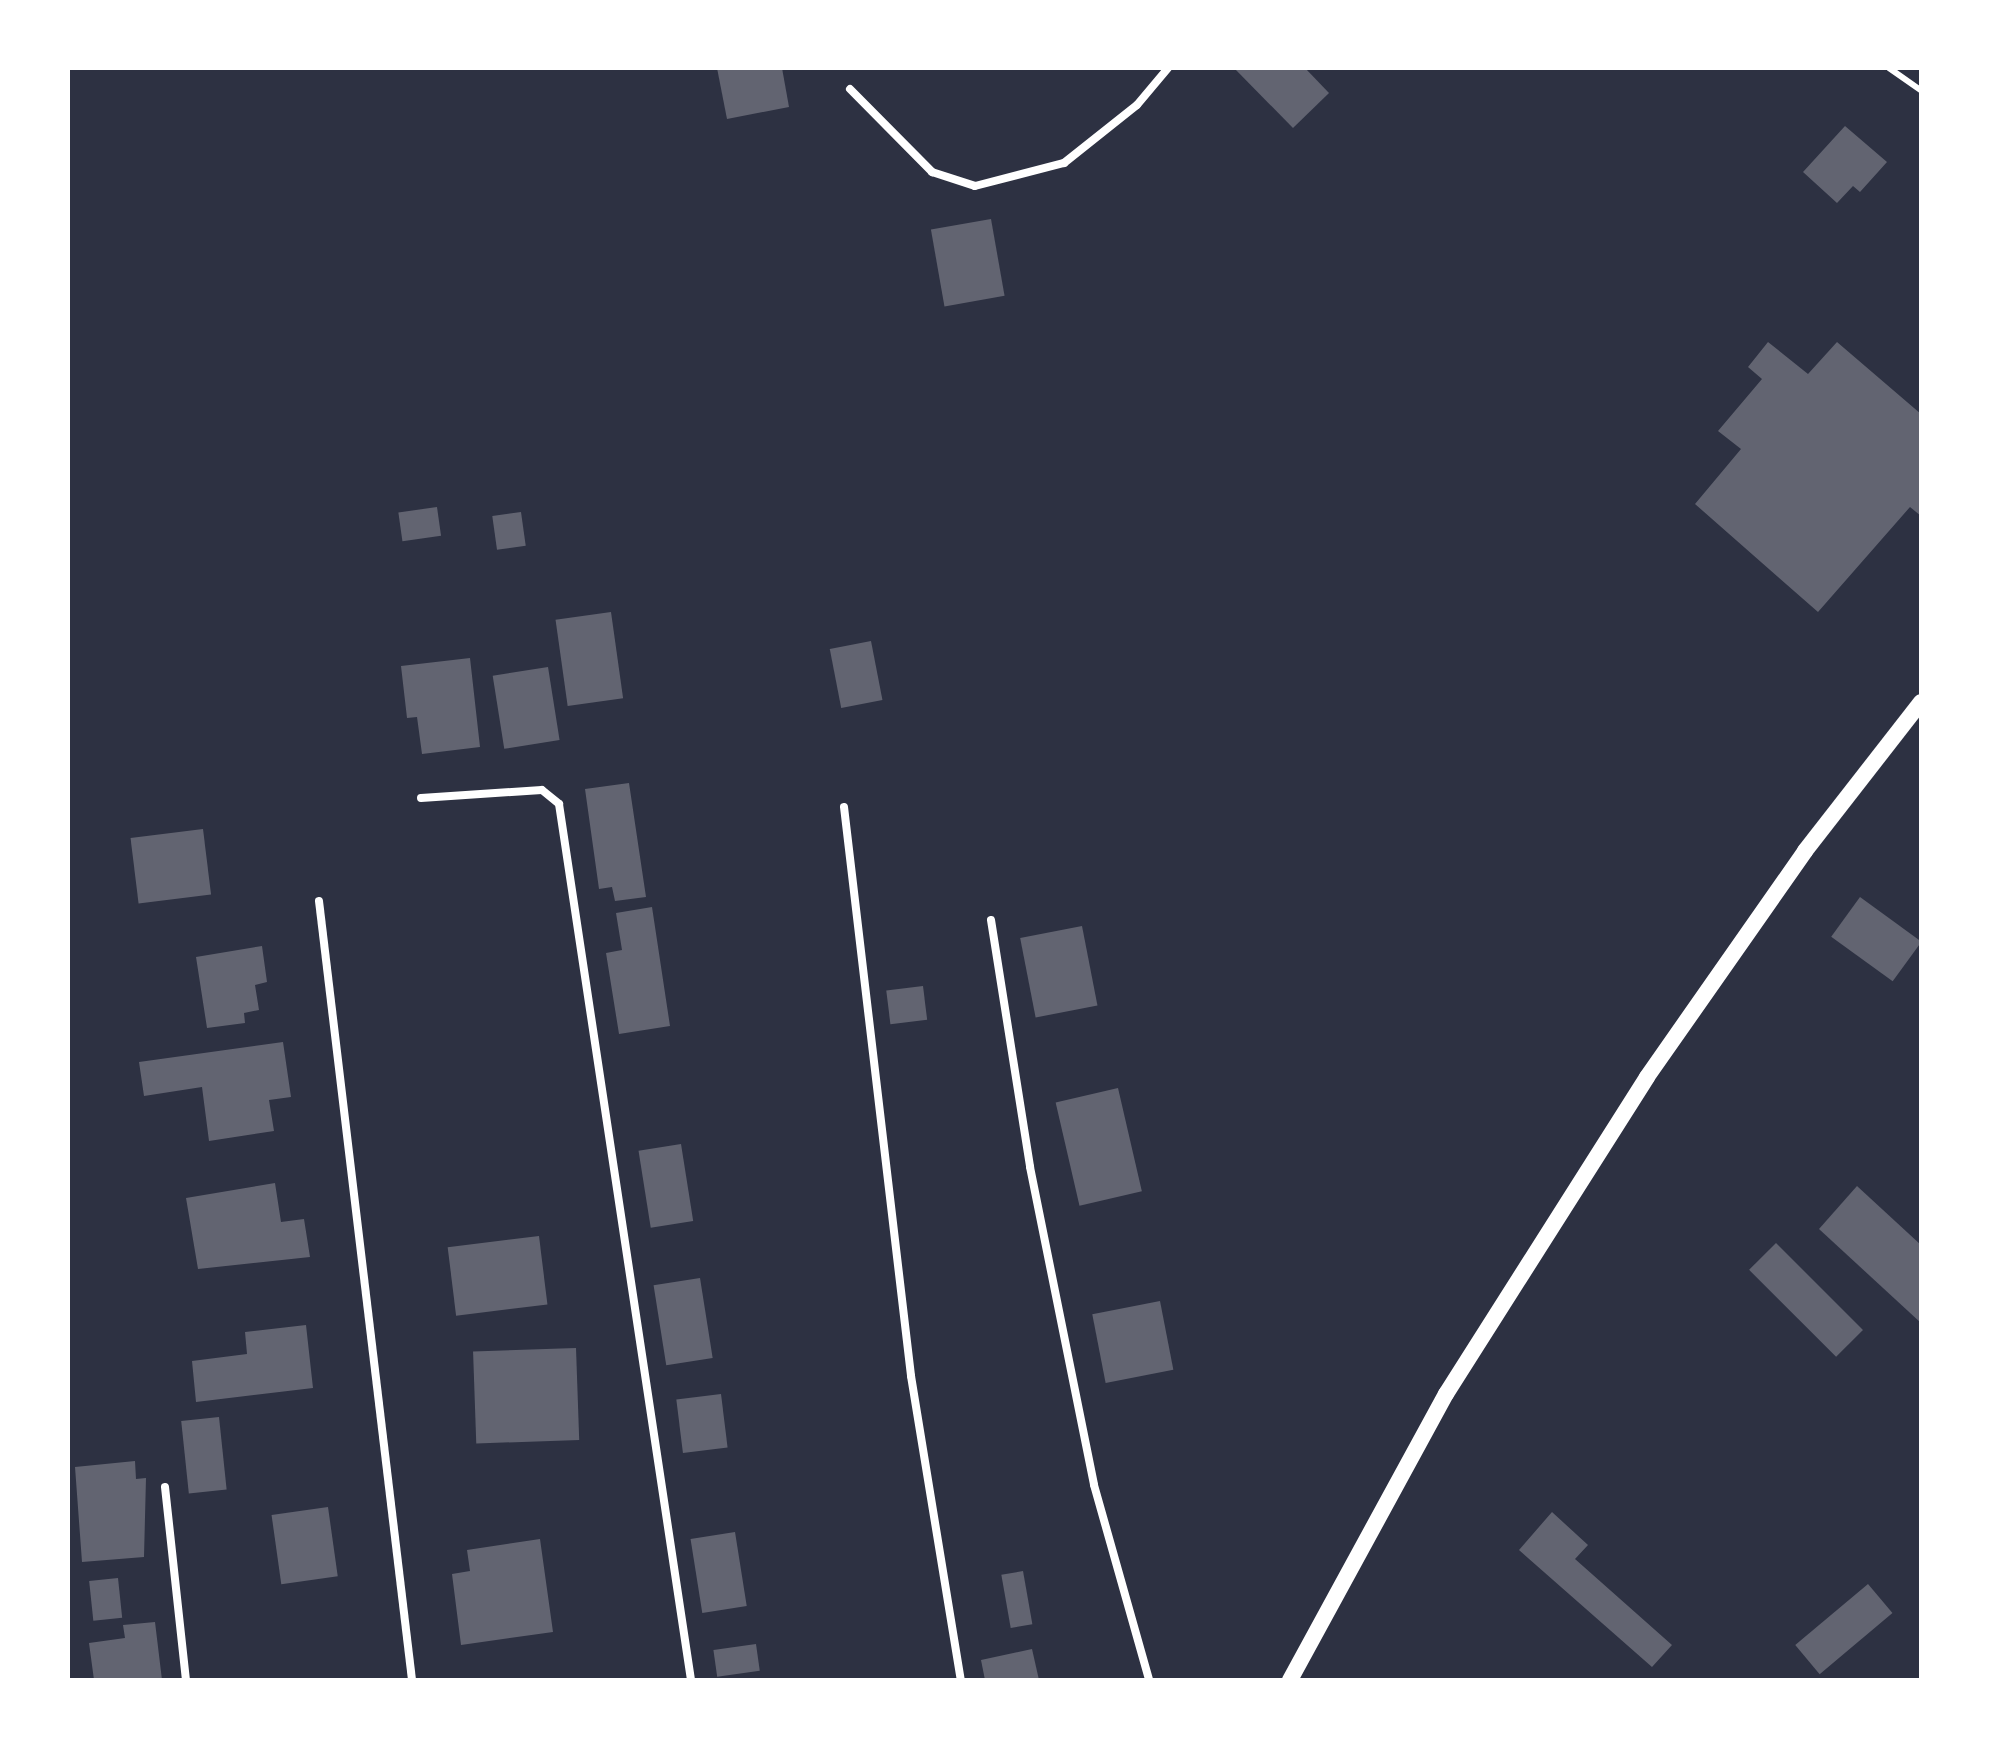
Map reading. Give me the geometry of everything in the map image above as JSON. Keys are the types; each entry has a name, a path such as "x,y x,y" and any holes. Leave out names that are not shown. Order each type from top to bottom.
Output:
{"main road":[{"path":"1290,1680 1446,1394 1647,1077 1805,851 1921,702"}],"street":[{"path":"850,89 932,172 975,186 1064,163 1137,105 1168,68"},
{"path":"421,798 542,790 559,804 691,1680"},
{"path":"844,807 911,1376 961,1680"},
{"path":"319,901 412,1680"},
{"path":"991,920 1030,1167 1094,1485 1149,1680"},
{"path":"165,1487 186,1680"}],"lane":[{"path":"1889,68 1921,90"}],"building":[{"path":"717,68 782,68 789,107 727,119"},
{"path":"1234,68 1305,68 1329,93 1293,128"},
{"path":"1845,126 1887,162 1860,192 1853,186 1837,203 1803,172"},
{"path":"991,219 1005,296 944,306 931,230"},
{"path":"1768,342 1808,374 1837,342 1921,414 1921,516 1910,507 1818,612 1695,504 1741,449 1718,431 1762,379 1748,367"},
{"path":"437,507 441,536 402,541 398,512"},
{"path":"521,512 526,546 497,550 492,516"},
{"path":"611,612 623,698 568,706 556,620"},
{"path":"871,641 882,700 841,708 830,649"},
{"path":"470,658 480,747 422,754 417,717 407,718 401,666"},
{"path":"548,667 560,740 504,749 493,676"},
{"path":"629,783 646,897 615,901 612,887 599,889 585,789"},
{"path":"203,829 211,895 139,903 131,838"},
{"path":"1860,897 1921,941 1893,981 1831,937"},
{"path":"652,907 670,1026 619,1034 606,953 622,950 616,913"},
{"path":"1082,926 1097,1006 1036,1018 1020,938"},
{"path":"262,946 267,982 255,985 259,1010 244,1013 245,1023 207,1028 196,957"},
{"path":"923,986 927,1020 890,1024 886,991"},
{"path":"283,1042 291,1097 269,1100 274,1131 209,1141 202,1087 144,1096 139,1062"},
{"path":"1118,1088 1142,1191 1079,1206 1056,1102"},
{"path":"681,1144 693,1221 651,1228 639,1151"},
{"path":"275,1183 281,1222 304,1219 310,1257 198,1269 186,1198"},
{"path":"1857,1186 1921,1245 1921,1323 1819,1229"},
{"path":"539,1236 547,1304 456,1316 448,1247"},
{"path":"1776,1243 1863,1330 1836,1357 1749,1270"},
{"path":"700,1278 713,1358 666,1365 654,1285"},
{"path":"1160,1301 1173,1370 1106,1383 1092,1314"},
{"path":"306,1325 313,1388 196,1402 192,1361 247,1354 245,1332"},
{"path":"576,1348 579,1440 476,1444 473,1352"},
{"path":"721,1394 728,1448 683,1453 676,1399"},
{"path":"219,1417 227,1490 189,1494 181,1421"},
{"path":"135,1461 136,1479 146,1478 144,1557 82,1562 75,1467"},
{"path":"328,1507 338,1576 281,1584 272,1515"},
{"path":"1552,1512 1588,1545 1575,1559 1672,1645 1652,1667 1519,1550"},
{"path":"735,1532 747,1606 702,1613 691,1539"},
{"path":"540,1539 553,1632 461,1645 452,1574 470,1571 467,1550"},
{"path":"1023,1571 1032,1624 1011,1628 1001,1575"},
{"path":"118,1578 122,1618 93,1621 89,1581"},
{"path":"1868,1584 1892,1613 1820,1674 1795,1645"},
{"path":"155,1622 162,1680 94,1680 89,1643 125,1638 123,1625"},
{"path":"756,1644 760,1671 717,1677 713,1650"},
{"path":"1032,1649 1039,1680 985,1680 981,1660"}]}
